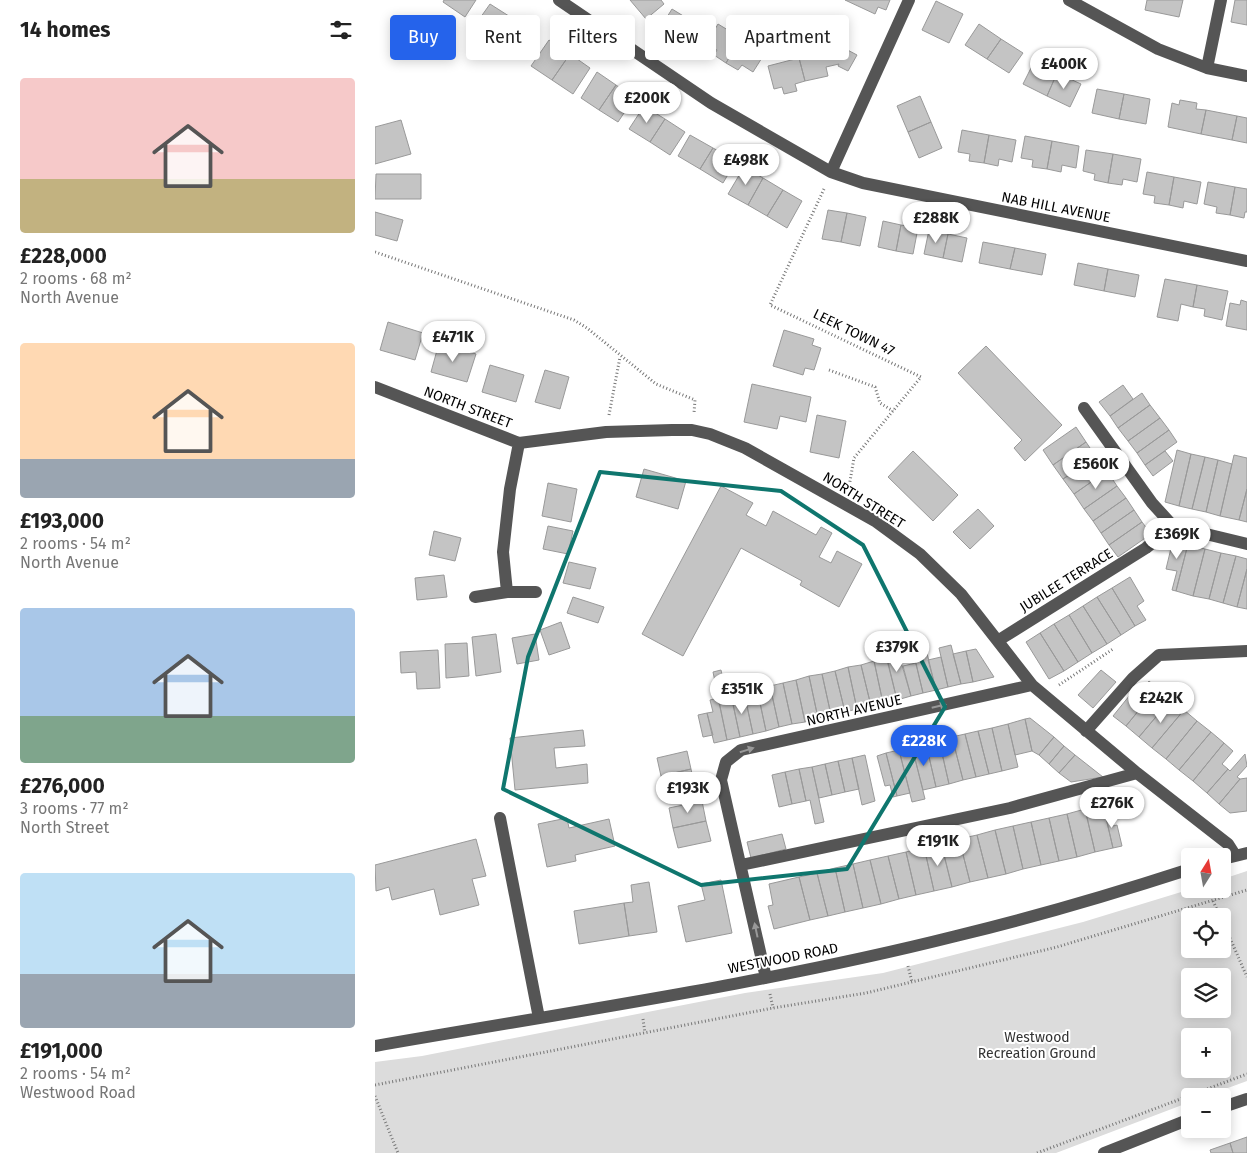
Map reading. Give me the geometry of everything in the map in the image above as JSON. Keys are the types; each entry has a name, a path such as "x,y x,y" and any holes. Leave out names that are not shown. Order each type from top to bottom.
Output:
{"street":[{"name":"NAB HILL AVENUE","path":"559,0 711,103 831,172 863,183 1247,261"},
{"path":"831,172 909,0"},
{"path":"1069,0 1158,49 1207,68 1247,76"},
{"path":"1207,68 1221,0"},
{"name":"NORTH STREET","path":"375,387 519,443 606,432 692,430 710,434 745,448 875,521 920,554 961,594 999,640 1032,685 1137,773 1228,844 1235,856"},
{"path":"1084,408 1152,503 1173,526 1247,544"},
{"path":"507,592 503,552 510,489 519,443"},
{"name":"JUBILEE TERRACE","path":"999,640 1146,548 1173,526"},
{"path":"475,597 507,592 536,592"},
{"path":"1086,731 1133,678 1159,655 1247,651"},
{"name":"NORTH AVENUE","path":"766,978 721,780 727,762 741,750 1032,685"},
{"path":"741,865 1011,808 1137,773"},
{"path":"501,818 539,1018"},
{"name":"WESTWOOD ROAD","path":"375,1046 766,978 956,936 1133,888 1181,873"},
{"path":"1231,1104 1247,1098"},
{"path":"1104,1153 1181,1123"}],"path":[{"name":"LEEK TOWN 47","path":"831,172 770,305 921,377 854,458 846,505"},
{"path":"375,252 574,320 587,328 656,384 695,400 692,430"},
{"path":"606,432 621,357"},
{"path":"829,370 875,388 880,402 893,411"},
{"path":"1044,696 1113,649"},
{"path":"375,1085 773,1008 866,993 1057,947 1247,890"},
{"path":"1213,901 1216,908"},
{"path":"1231,940 1247,977"},
{"path":"1037,1153 1247,1074"},
{"path":"375,1096 398,1153"}],"highlighted area":[{"path":"600,472 781,491 863,545 945,707 847,869 701,885 503,789 528,657"}],"green space":[{"name":"Westwood Recreation Ground","path":"1247,871 1247,1081 1228,1088 1181,1088 1181,1105 1056,1153 375,1153 375,1062 422,1056 745,993 883,973 1083,922 1181,892 1181,898 1231,898 1231,876"}],"building":[{"path":"444,0 476,0 465,17 443,2"},
{"path":"630,0 661,0 664,4 651,15 645,15 645,18"},
{"path":"845,0 890,0 886,10 878,7 875,14"},
{"path":"1147,0 1183,0 1179,17 1145,10"},
{"path":"1235,0 1247,0 1247,25 1231,22"},
{"path":"936,1 963,14 949,43 922,30"},
{"path":"490,4 507,15 482,15"},
{"path":"672,9 682,15 668,15"},
{"path":"718,24 726,29 726,60 728,60 726,63 716,56 716,27"},
{"path":"979,24 1001,39 987,59 965,45"},
{"path":"1001,39 1023,53 1009,73 987,59"},
{"path":"549,40 550,60 566,60 552,80 531,66 535,60 540,60 540,53"},
{"path":"849,51 857,55 848,71 838,66 839,64 826,67 828,76 805,81 800,60 849,60"},
{"path":"566,60 579,60 590,68 573,94 552,80"},
{"path":"728,60 761,60 753,72 742,65 738,70 726,63"},
{"path":"791,60 800,60 805,81 795,84 797,91 784,94 782,87 774,89 768,66"},
{"path":"1034,62 1057,73 1047,96 1023,84"},
{"path":"597,72 616,85 599,110 581,98"},
{"path":"1057,73 1081,84 1070,107 1047,96"},
{"path":"616,85 634,98 618,122 599,110"},
{"path":"1097,89 1124,94 1119,119 1092,113"},
{"path":"1124,94 1150,99 1146,124 1119,119"},
{"path":"920,96 931,122 908,132 897,106"},
{"path":"1180,100 1197,103 1196,109 1206,110 1201,134 1168,127 1172,103 1179,105"},
{"path":"644,106 665,119 650,142 629,129"},
{"path":"1206,110 1237,116 1232,140 1201,134"},
{"path":"1237,116 1247,118 1247,143 1232,140"},
{"path":"665,119 685,132 670,155 650,142"},
{"path":"401,120 411,154 375,164 375,127"},
{"path":"931,122 942,148 919,158 908,132"},
{"path":"962,130 989,135 984,163 969,161 970,154 958,152"},
{"path":"690,135 713,148 700,169 678,156"},
{"path":"989,135 1016,140 1012,162 999,159 998,166 984,163"},
{"path":"1025,136 1052,141 1047,169 1032,167 1033,160 1021,158"},
{"path":"1052,141 1079,146 1076,168 1062,165 1061,172 1047,169"},
{"path":"713,148 736,161 723,183 700,169"},
{"path":"1086,150 1113,154 1108,183 1094,180 1095,174 1083,171"},
{"path":"1113,154 1141,159 1137,182 1123,179 1122,185 1108,183"},
{"path":"744,167 763,178 748,205 728,194"},
{"path":"1147,172 1174,177 1169,205 1154,203 1155,196 1143,194"},
{"path":"376,174 421,174 421,199 375,199"},
{"path":"1174,177 1201,182 1197,204 1184,201 1183,208 1169,205"},
{"path":"763,178 783,190 767,216 748,205"},
{"path":"1208,182 1235,187 1230,215 1216,213 1217,207 1204,204"},
{"path":"1235,187 1247,189 1247,212 1245,212 1244,218 1230,215"},
{"path":"783,190 802,201 787,228 767,216"},
{"path":"828,210 847,213 841,242 822,239"},
{"path":"375,212 403,220 397,241 375,235"},
{"path":"847,213 866,217 860,246 841,242"},
{"path":"883,221 901,225 896,251 878,247"},
{"path":"901,225 918,228 913,254 896,251"},
{"path":"929,230 948,234 943,258 924,254"},
{"path":"948,234 967,238 962,262 943,258"},
{"path":"983,242 1015,248 1010,269 979,263"},
{"path":"1015,248 1046,254 1042,275 1010,269"},
{"path":"1078,263 1108,269 1104,291 1074,285"},
{"path":"1108,269 1139,275 1135,297 1104,291"},
{"path":"1165,279 1197,285 1193,307 1181,304 1178,321 1157,317"},
{"path":"1197,285 1228,291 1222,320 1204,316 1205,309 1193,307"},
{"path":"1241,300 1247,302 1247,330 1226,326 1230,303 1240,305"},
{"path":"388,322 423,333 415,360 380,350"},
{"path":"784,330 814,339 812,345 821,348 814,370 805,368 803,375 773,366"},
{"path":"439,343 476,354 467,382 431,372"},
{"path":"986,346 1062,425 1025,461 1014,448 1022,440 958,373"},
{"path":"490,365 524,375 516,402 482,392"},
{"path":"545,370 569,377 560,409 535,402"},
{"path":"752,384 811,397 806,422 780,416 777,429 744,422"},
{"path":"1123,385 1133,399 1110,416 1099,402"},
{"path":"1142,393 1150,405 1118,428 1110,416"},
{"path":"1150,405 1160,418 1128,441 1118,428"},
{"path":"817,415 846,421 839,458 810,452"},
{"path":"1160,418 1169,430 1137,453 1128,441"},
{"path":"1076,427 1086,442 1053,465 1043,450"},
{"path":"1169,430 1177,442 1145,465 1137,453"},
{"path":"1086,442 1096,457 1063,479 1053,465"},
{"path":"1177,450 1191,454 1179,506 1165,502"},
{"path":"913,451 958,495 933,521 888,477"},
{"path":"1165,451 1173,461 1153,476 1145,465"},
{"path":"1191,454 1205,457 1192,509 1179,506"},
{"path":"1234,455 1247,458 1247,489 1239,520 1220,516"},
{"path":"1096,457 1107,471 1074,494 1063,479"},
{"path":"1205,457 1218,460 1206,512 1192,509"},
{"path":"1218,460 1232,464 1220,516 1206,512"},
{"path":"644,469 686,481 678,509 636,497"},
{"path":"1107,471 1117,486 1084,509 1074,494"},
{"path":"548,483 577,489 571,522 542,516"},
{"path":"721,486 753,503 746,515 766,526 773,511 816,535 821,527 832,533 819,557 831,563 837,551 862,564 839,607 800,585 802,581 741,548 683,656 642,634"},
{"path":"1117,486 1126,498 1093,521 1084,509"},
{"path":"1247,489 1247,522 1239,520"},
{"path":"1126,498 1134,510 1101,533 1093,521"},
{"path":"978,509 994,526 970,549 953,532"},
{"path":"1134,510 1142,522 1109,545 1101,533"},
{"path":"1142,522 1151,534 1118,557 1109,545"},
{"path":"548,526 573,531 568,554 543,549"},
{"path":"434,531 461,538 455,561 429,555"},
{"path":"1173,540 1188,544 1176,591 1172,590 1177,571 1166,569"},
{"path":"1188,544 1205,549 1193,596 1176,591"},
{"path":"1205,549 1221,553 1209,599 1193,596"},
{"path":"1221,553 1236,556 1223,603 1209,599"},
{"path":"1236,556 1247,559 1247,569 1237,607 1223,603"},
{"path":"569,562 596,568 590,589 563,583"},
{"path":"1247,569 1247,609 1237,607"},
{"path":"444,575 447,597 417,600 415,578"},
{"path":"1130,577 1144,601 1137,606 1146,620 1135,626 1112,588"},
{"path":"1112,588 1135,626 1121,635 1097,597"},
{"path":"573,597 604,607 598,623 567,613"},
{"path":"1097,597 1121,635 1107,644 1083,606"},
{"path":"1083,606 1107,644 1092,653 1069,615"},
{"path":"1069,615 1092,653 1078,662 1054,624"},
{"path":"561,622 570,648 549,655 540,630"},
{"path":"1054,624 1078,662 1064,671 1040,633"},
{"path":"1040,633 1064,671 1049,679 1026,642"},
{"path":"496,634 501,672 476,676 472,637"},
{"path":"535,634 539,660 517,664 512,638"},
{"path":"467,643 469,676 446,678 445,644"},
{"path":"896,645 911,696 897,700 884,648"},
{"path":"951,645 961,684 948,687 939,648"},
{"path":"926,649 936,690 923,693 913,652"},
{"path":"976,649 994,677 973,682 966,651"},
{"path":"438,650 440,688 417,689 416,672 401,673 400,652"},
{"path":"966,651 973,682 961,684 953,654"},
{"path":"941,657 948,687 936,690 928,660"},
{"path":"887,658 897,700 883,703 874,661"},
{"path":"874,661 883,703 871,706 861,665"},
{"path":"916,663 923,693 911,696 903,666"},
{"path":"861,665 871,706 857,709 848,667"},
{"path":"848,667 857,709 845,712 835,671"},
{"path":"721,670 727,696 731,695 740,737 727,740 713,672"},
{"path":"1101,670 1116,682 1093,708 1078,695"},
{"path":"835,671 845,712 831,715 822,674"},
{"path":"822,674 831,715 818,718 809,676"},
{"path":"809,676 818,718 805,722 796,680"},
{"path":"796,680 805,722 792,724 783,683"},
{"path":"1149,681 1157,688 1126,726 1113,716 1134,690 1138,693"},
{"path":"783,683 792,724 779,727 770,686"},
{"path":"770,686 779,727 766,731 757,689"},
{"path":"1157,688 1171,699 1139,737 1126,726"},
{"path":"757,689 766,731 753,734 744,692"},
{"path":"744,692 753,734 740,737 731,695"},
{"path":"718,698 727,740 714,743 707,713 713,712 710,700"},
{"path":"1171,699 1184,710 1152,748 1139,737"},
{"path":"1184,710 1197,721 1166,759 1152,748"},
{"path":"707,713 713,735 703,737 698,715"},
{"path":"1030,718 1054,737 1039,755 1032,751 1025,719"},
{"path":"1025,719 1032,751 1015,755 1008,724"},
{"path":"1197,721 1211,732 1179,770 1166,759"},
{"path":"1008,724 1018,767 1002,771 992,728"},
{"path":"992,728 1002,771 989,774 978,731"},
{"path":"583,730 585,746 554,748 556,768 587,764 588,783 515,790 510,738"},
{"path":"978,731 989,774 976,777 965,734"},
{"path":"1211,732 1224,743 1193,781 1179,770"},
{"path":"965,734 976,777 963,780 952,737"},
{"path":"952,737 963,780 949,784 939,740"},
{"path":"1054,737 1064,746 1049,764 1039,755"},
{"path":"939,740 949,784 936,787 926,744"},
{"path":"1224,743 1233,751 1222,764 1228,769 1207,793 1193,781"},
{"path":"926,744 936,787 923,790 912,747"},
{"path":"1064,746 1075,755 1059,773 1049,764"},
{"path":"912,747 925,799 912,802 899,750"},
{"path":"899,750 910,793 897,796 886,753"},
{"path":"687,751 691,769 661,776 657,758"},
{"path":"886,753 897,796 893,797 890,785 885,786 877,756"},
{"path":"1245,754 1247,766 1237,777 1240,779 1219,804 1207,793 1228,769 1230,771"},
{"path":"865,755 875,801 862,805 852,758"},
{"path":"1075,755 1103,777 1071,782 1059,773"},
{"path":"852,758 859,789 845,792 838,761"},
{"path":"838,761 845,792 832,795 825,764"},
{"path":"825,764 832,795 819,798 812,767"},
{"path":"812,767 824,822 815,824 810,800 806,801 799,769"},
{"path":"691,769 695,788 664,794 661,776"},
{"path":"799,769 806,801 792,804 785,772"},
{"path":"785,772 792,804 779,807 772,775"},
{"path":"1247,778 1247,811 1230,813 1219,804 1240,779"},
{"path":"702,801 706,821 673,828 669,808"},
{"path":"1108,804 1113,826 1117,825 1122,846 1113,848 1103,805"},
{"path":"1103,805 1113,848 1095,852 1085,809"},
{"path":"1085,809 1095,852 1077,857 1067,814"},
{"path":"1067,814 1077,857 1059,861 1049,818"},
{"path":"567,818 569,828 609,819 615,846 575,855 576,861 547,867 538,824"},
{"path":"1049,818 1059,861 1041,865 1031,822"},
{"path":"706,821 711,841 678,848 673,828"},
{"path":"1031,822 1041,865 1023,869 1013,826"},
{"path":"1013,826 1023,869 1006,874 995,830"},
{"path":"995,830 1006,874 988,878 977,835"},
{"path":"782,834 786,849 751,858 747,842"},
{"path":"977,835 988,878 970,882 959,839"},
{"path":"476,839 486,876 472,879 479,905 440,915 434,889 392,900 389,887 376,891 375,865"},
{"path":"959,839 970,882 952,887 941,843"},
{"path":"941,843 952,887 934,891 924,847"},
{"path":"924,847 934,891 916,895 906,852"},
{"path":"906,852 916,895 899,899 888,856"},
{"path":"888,856 899,899 881,904 870,860"},
{"path":"870,860 881,904 863,908 853,864"},
{"path":"853,864 863,908 845,912 835,868"},
{"path":"835,868 845,912 828,916 817,873"},
{"path":"817,873 828,916 810,920 799,877"},
{"path":"799,877 810,920 774,929 768,906 773,905 769,884"},
{"path":"721,880 732,933 686,942 678,906 705,900 701,884"},
{"path":"649,882 657,932 629,936 624,903 633,902 631,885"},
{"path":"624,903 629,936 579,944 574,911"},
{"path":"1247,1137 1247,1153 1233,1153 1230,1143"},
{"path":"1230,1143 1233,1153 1211,1153 1210,1150"}]}
